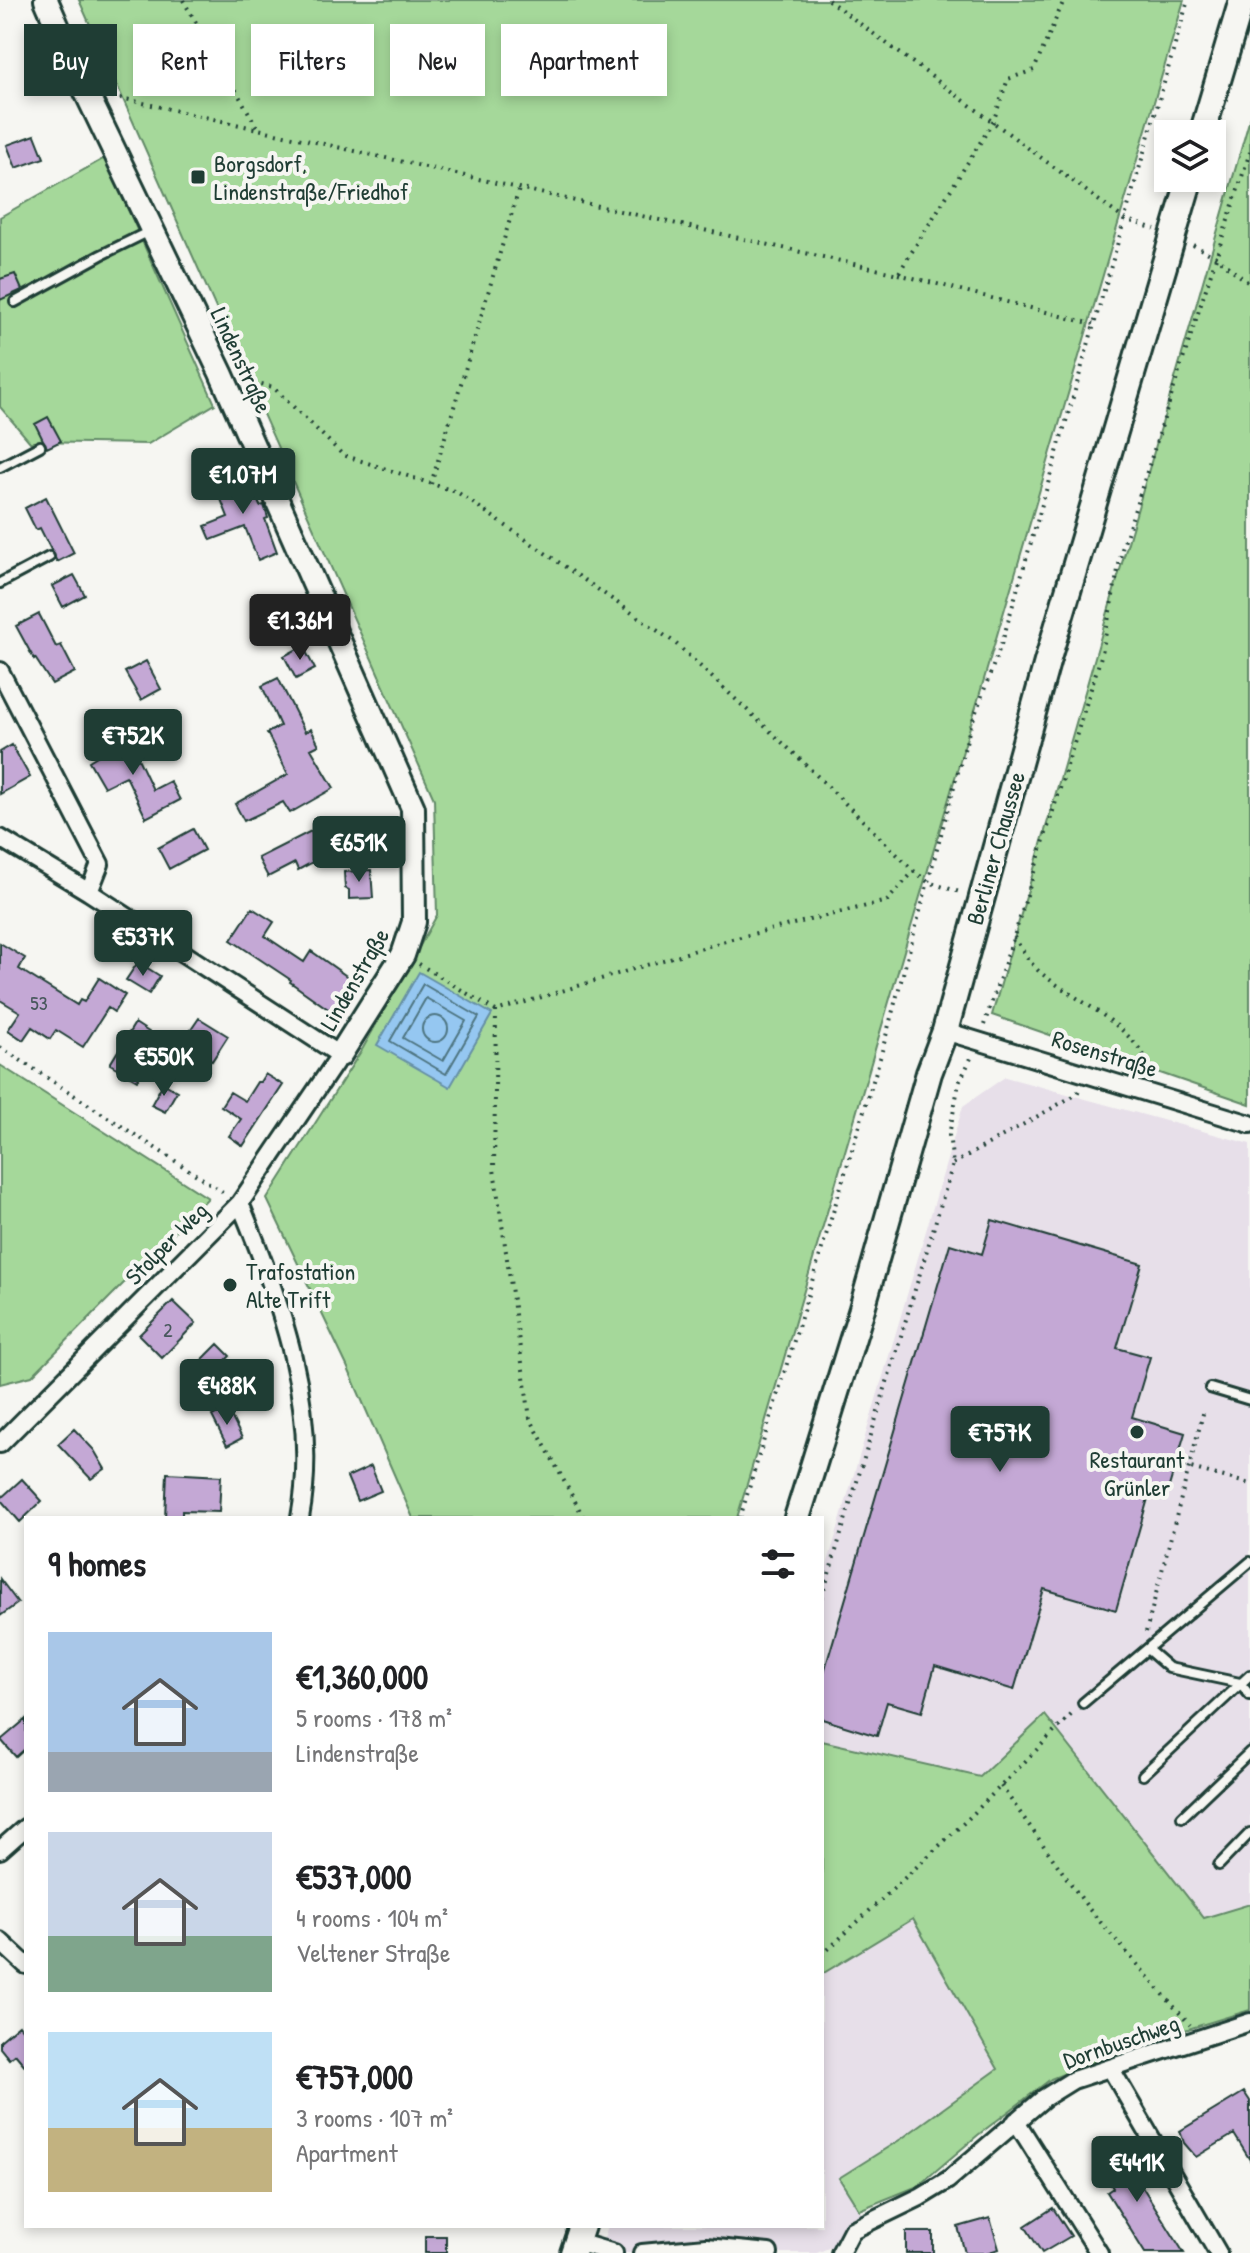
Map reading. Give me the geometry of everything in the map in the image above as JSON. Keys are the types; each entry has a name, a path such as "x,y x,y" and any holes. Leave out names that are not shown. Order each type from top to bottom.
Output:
{"main road":[{"path":"1206,120 1242,0"},
{"name":"Berliner Chaussee","path":"798,1516 865,1298 929,1073 945,1031 980,898 1186,192"}],"street":[{"name":"Lindenstraße","path":"46,0 56,24"},
{"name":"Lindenstraße","path":"88,96 221,373 413,808 414,922 403,955 340,1055"},
{"path":"0,671 100,864 89,892"},
{"path":"0,838 340,1055"},
{"name":"Rosenstraße","path":"945,1031 1250,1124"},
{"name":"Stolper Weg","path":"0,1444 240,1203 340,1055"},
{"path":"240,1203 271,1278 293,1349 305,1433 300,1516"},
{"path":"0,1850 24,1829"},
{"path":"0,1941 24,1963"},
{"name":"Dornbuschweg","path":"840,2253 852,2230 948,2180 1044,2098 1073,2080 1250,2022"},
{"path":"1111,2069 1218,2253"},
{"path":"1016,2121 1099,2253"},
{"path":"577,2240 614,2253"},
{"path":"642,2253 706,2247 760,2252"}],"lane":[{"path":"15,302 152,230"},
{"path":"0,467 40,446"},
{"path":"0,583 49,557"},
{"path":"1210,1388 1250,1400"},
{"path":"1083,1703 1250,1562"},
{"path":"1144,1652 1169,1668 1240,1683 1250,1695"},
{"path":"1143,1775 1250,1675"},
{"path":"1182,1817 1250,1752"},
{"path":"1219,1865 1250,1833"}],"path":[{"path":"183,0 259,130"},
{"path":"828,0 1124,219 1174,235 1216,257 1250,284"},
{"path":"898,274 993,122 1008,79 1034,70 1064,0"},
{"path":"741,1516 880,1058 970,728 1003,639 1188,0"},
{"path":"111,96 898,274 1094,324"},
{"path":"824,1590 953,1164 949,1135 959,1083 979,1040 1014,937 1102,653 1122,549 1250,152"},
{"path":"431,484 519,189"},
{"path":"221,373 273,387 343,455 457,492 674,642 914,871 928,882 980,898"},
{"path":"403,955 496,1011 732,939 887,901 914,871"},
{"path":"1014,937 1038,971 1120,1026 1150,1064 1160,1095"},
{"path":"496,1011 494,1169 530,1418 583,1516"},
{"path":"0,1047 240,1203"},
{"path":"953,1164 1077,1094 1085,1073"},
{"path":"1144,1652 1204,1410"},
{"path":"1176,1464 1250,1484"},
{"path":"824,1953 1001,1786 1083,1703"},
{"path":"1001,1786 1089,1909 1201,2038"}],"shaded area":[{"path":"1005,1077 1250,1144 1250,1904 1204,1918 1045,1716 980,1777 824,1741 824,1575 963,1106"},
{"path":"913,1918 998,2069 901,2139 839,2178 872,2229 817,2253 599,2253 607,2228 824,2228 824,1973"}],"green space":[{"path":"79,0 1184,0 738,1516 412,1516 347,1366 267,1199 363,1048 437,915 434,799 117,86 117,24 90,24"},
{"path":"1250,118 1250,1104 992,1015"},
{"path":"105,158 215,404 148,444 30,442 0,407 0,217"},
{"path":"0,1065 208,1198 32,1376 0,1384"},
{"path":"1045,1715 1204,1918 1250,1904 1250,2010 1136,2045 1051,2079 918,2186 859,2210 839,2178 901,2139 998,2069 913,1919 824,1973 824,1741 980,1777"}],"water":[{"path":"419,972 492,1014 450,1087 377,1045"}],"building":[{"path":"35,135 44,158 16,168 7,145"},
{"path":"15,274 22,290 0,300 0,279"},
{"path":"48,417 61,441 47,448 35,424"},
{"path":"230,472 236,487 250,482 260,506 264,505 268,518 265,519 277,552 258,560 245,527 211,540 205,526 228,517 213,479"},
{"path":"46,497 74,553 57,562 40,528 36,530 25,508"},
{"path":"74,575 85,595 63,607 52,586"},
{"path":"267,596 270,602 280,598 290,622 268,631 253,602"},
{"path":"39,614 56,647 61,645 75,672 52,684 16,626"},
{"path":"303,646 315,669 296,679 284,656"},
{"path":"146,661 161,689 141,700 125,672"},
{"path":"278,678 305,732 311,729 319,745 311,749 334,788 290,813 283,802 244,821 235,804 288,774 267,733 280,726 262,686"},
{"path":"128,737 153,790 170,781 180,800 146,818 126,776 104,787 89,761"},
{"path":"12,745 30,777 0,794 0,752"},
{"path":"193,829 204,850 169,869 158,848"},
{"path":"311,831 324,856 298,870 295,863 268,877 258,858"},
{"path":"371,870 373,898 349,899 344,872"},
{"path":"252,908 274,922 265,936 304,962 311,951 352,980 331,1011 231,940"},
{"path":"0,943 25,958 19,969 77,1005 80,1000 84,1002 99,978 125,995 114,1012 108,1008 83,1047 56,1030 50,1039 32,1027 23,1040 8,1030 20,1012 0,1000"},
{"path":"138,962 160,976 149,994 126,980"},
{"path":"199,1018 228,1036 212,1061 197,1051 190,1053 180,1046"},
{"path":"135,1023 161,1040 137,1080 110,1064"},
{"path":"265,1074 283,1085 243,1146 229,1136 241,1119 221,1106 230,1092 245,1101"},
{"path":"163,1083 177,1091 165,1112 151,1105"},
{"path":"992,1220 1142,1264 1117,1348 1150,1357 1132,1417 1185,1433 1165,1500 1149,1495 1116,1610 1044,1589 1014,1690 935,1666 922,1712 887,1702 877,1736 824,1720 824,1672 950,1244 982,1254"},
{"path":"173,1301 196,1323 162,1358 139,1335"},
{"path":"218,1344 230,1356 207,1380 194,1368"},
{"path":"227,1408 242,1438 227,1446 212,1416"},
{"path":"74,1429 94,1450 105,1469 91,1479 58,1444"},
{"path":"371,1466 381,1491 357,1501 347,1477"},
{"path":"167,1473 221,1476 219,1512 182,1511 182,1516 165,1516"},
{"path":"22,1479 42,1501 20,1522 0,1499"},
{"path":"0,1579 18,1603 0,1616"},
{"path":"24,1721 24,1750 16,1757 1,1740"},
{"path":"19,2025 24,2031 24,2065 15,2054 9,2059 0,2048 0,2041"},
{"path":"1244,2092 1250,2101 1250,2160 1234,2134 1196,2157 1184,2143 1180,2131"},
{"path":"1127,2144 1135,2158 1130,2161 1135,2175 1184,2253 1145,2253 1107,2192 1113,2188 1097,2162"},
{"path":"1053,2208 1071,2236 1042,2253 1025,2226"},
{"path":"990,2218 999,2249 986,2253 965,2253 958,2227"},
{"path":"906,2232 933,2232 933,2253 906,2253"},
{"path":"425,2236 446,2236 446,2253 425,2253"}],"place":[{"name":"Borgsdorf, Lindenstraße/Friedhof","path":"198,177"},
{"name":"Trafostation Alte Trift","path":"230,1285"},
{"name":"Restaurant Grünler","path":"1137,1432"}]}
